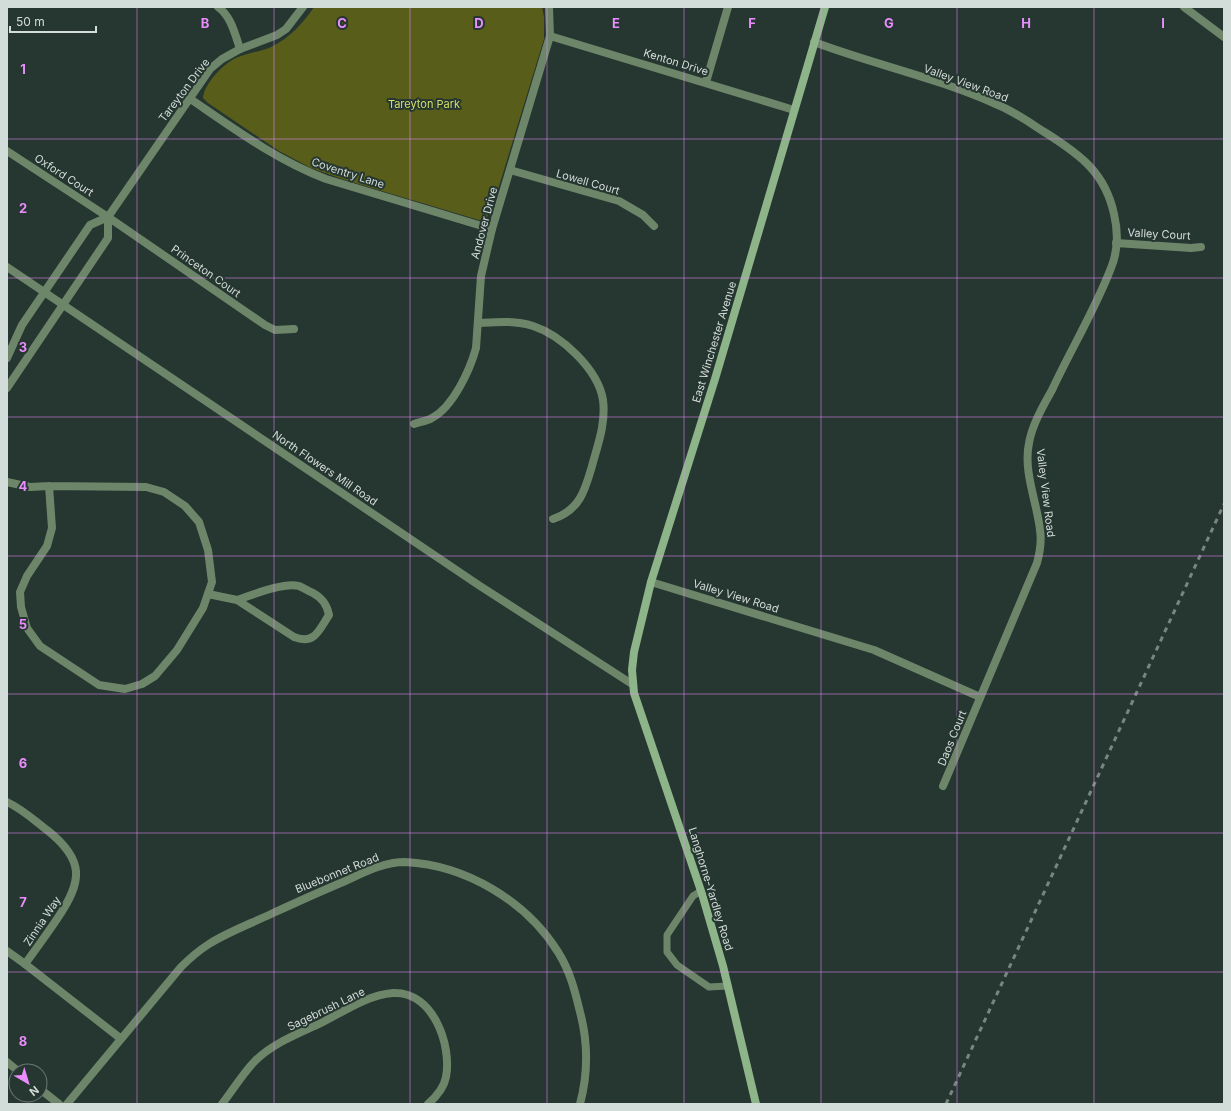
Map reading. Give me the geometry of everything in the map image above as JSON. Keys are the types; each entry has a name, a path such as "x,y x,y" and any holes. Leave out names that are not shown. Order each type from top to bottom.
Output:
{"main road":[{"name":"East Winchester Avenue","path":"632,684 635,645 651,582 715,379 825,7"},
{"name":"Langhorne-Yardley Road","path":"632,684 701,891 728,986 756,1104"}],"street":[{"path":"218,7 224,11 240,49"},
{"name":"Tareyton Drive","path":"108,217 210,69 222,59 240,49 277,35 286,29 303,7"},
{"name":"Andover Drive","path":"414,424 432,419 444,409 451,400 473,359 478,323 481,276 492,229 550,36 549,7"},
{"path":"706,82 728,7"},
{"path":"1184,7 1224,36"},
{"name":"Kenton Drive","path":"550,36 706,82 794,110"},
{"name":"Valley View Road","path":"651,582 874,650 980,698 1035,569 1041,546 1040,530 1032,497 1028,444 1043,408 1101,292 1112,266 1116,243 1116,223 1106,189 1094,170 1070,148 1020,116 998,105 958,89 847,55 814,42"},
{"name":"Coventry Lane","path":"189,98 287,162 306,172 492,229"},
{"name":"Oxford Court","path":"7,151 108,217"},
{"name":"Lowell Court","path":"510,170 619,202 643,215 654,226"},
{"path":"7,358 22,325 90,225 108,217 108,238 7,388"},
{"name":"Princeton Court","path":"108,217 265,325 275,330 294,328"},
{"name":"Valley Court","path":"1116,243 1191,248 1201,246"},
{"name":"North Flowers Mill Road","path":"7,267 480,586 632,684"},
{"path":"478,323 519,323 543,330 572,350 583,361 597,383 602,395 603,421 601,433 582,495 575,506 568,513 553,519"},
{"path":"7,482 30,487 49,486 146,487 164,492 185,506 199,522 208,550 212,582 208,594 203,608 177,650 155,676 142,684 125,689 99,685 40,646 27,628 21,607 20,592 26,576 47,546 52,528 49,486"},
{"path":"208,594 237,600 294,637 302,640 310,639 315,636 329,615 325,602 320,597 300,586 293,585 237,600"},
{"name":"Daos Court","path":"943,786 980,698"},
{"name":"Zinnia Way","path":"7,802 26,813 63,844 73,857 76,867 77,880 68,904 25,964"},
{"name":"Bluebonnet Road","path":"67,1104 120,1038 191,957 209,944 306,897 376,867 394,863 427,865 456,872 471,878 512,902 530,918 559,954 574,988 585,1034 585,1082 580,1104"},
{"name":"Zinnia Way","path":"7,951 120,1038"},
{"name":"Sagebrush Lane","path":"222,1104 254,1062 269,1050 365,1000 394,993 408,996 427,1007 438,1022 448,1059 446,1079 437,1096 428,1104"},
{"path":"48,1095 59,1104"}],"lane":[{"path":"701,891 693,896 667,935 666,952 678,965 709,987 728,986"}],"green space":[{"name":"Tareyton Park","path":"314,7 542,7 544,17 544,39 492,209 486,219 479,220 345,180 311,168 279,151 208,103 203,98 210,81 226,65 236,58 267,49 278,43 296,30"}],"railway":[{"path":"946,1104 1224,504"}]}
